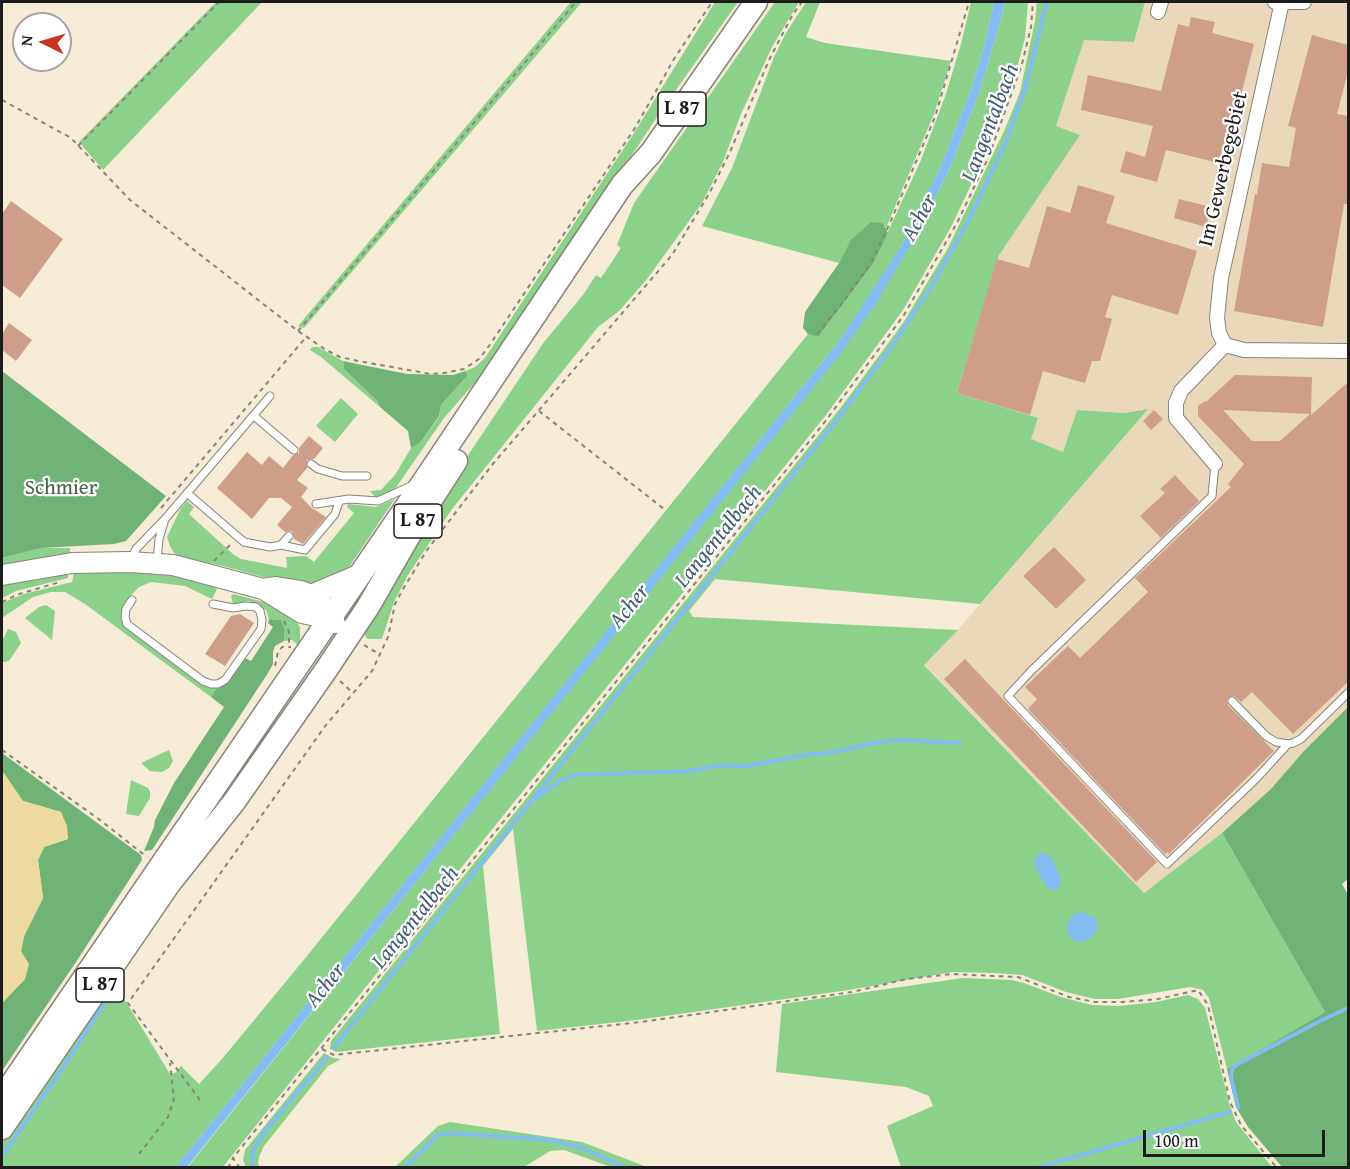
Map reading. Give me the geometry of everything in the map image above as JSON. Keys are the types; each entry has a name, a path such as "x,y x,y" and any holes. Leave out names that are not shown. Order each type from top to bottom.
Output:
{"main road":[{"name":"L 87","path":"2,1098 424,482 622,185 651,153 756,2"},
{"name":"L 87","path":"2,1128 169,884 234,802 368,607 418,520 633,192 651,153"}],"street":[{"name":"Im Gewerbegebiet","path":"1225,345 1219,333 1217,318 1221,278 1280,2 1304,2"},
{"path":"1215,464 1176,418 1175,411 1181,391 1225,345 1244,350 1348,351"},
{"path":"2,575 20,570 72,563 157,564 193,569 263,589 302,613 330,618"},
{"path":"311,595 361,574"},
{"path":"263,589 276,587 302,591 311,595 326,608 330,618 348,636"}],"lane":[{"path":"130,562 136,549 165,519 270,396"},
{"path":"254,416 294,450"},
{"path":"311,464 318,469 342,476 367,476"},
{"path":"1215,464 1212,496 1008,696 1167,864 1256,779 1288,744"},
{"path":"316,504 349,499 378,501 424,482"},
{"path":"187,493 244,542 270,547 281,545 305,550 335,514 339,502"},
{"path":"157,564 159,540 165,519"},
{"path":"281,545 289,536"},
{"path":"132,600 124,617 127,624 203,681 218,684 225,680 261,629 262,620 260,611 256,607 233,608 213,604"},
{"path":"1232,701 1266,736 1276,742 1288,744 1301,739 1348,693"}],"path":[{"path":"78,146 219,2"},
{"path":"298,331 576,2"},
{"path":"2,100 71,138 130,200 298,331 340,357 430,374 444,373 464,369 479,359 634,128 674,59 712,2"},
{"path":"200,1100 128,1003 326,725 372,670 388,637 395,604 427,550 492,465 672,255 730,152 769,60 793,14 802,2"},
{"path":"817,334 841,305 871,262 890,223 935,117 969,2"},
{"path":"228,1167 824,423 904,315 957,224 989,156 1022,64 1031,27 1033,2"},
{"path":"155,514 307,336"},
{"path":"539,411 664,509"},
{"path":"282,619 286,623 289,645"},
{"path":"2,750 149,858"},
{"path":"322,1049 334,1055 641,1022 852,992 951,974 1017,977 1070,997 1095,1002 1158,999 1198,990 1208,1005 1230,1102 1241,1125 1277,1167"},
{"path":"139,1154 168,1117 174,1099 170,1060"},
{"path":"233,1158 240,1167"}],"shaded area":[{"path":"1145,2 1348,2 1348,707 1303,752 1271,789 1222,833 1144,893 924,664 958,630 1147,410 1125,413 1077,410 1063,453 1030,439 1038,418 957,393 999,254 1079,135 1056,126 1084,39 1134,42"}],"green space":[{"path":"216,2 262,2 103,170 79,142"},
{"path":"571,2 582,2 304,328 298,326"},
{"path":"715,2 738,2 657,117 501,353 444,418 395,489 386,495 375,497 370,491 381,490 395,475 411,448 420,443 439,417 441,405 468,375 465,371 475,367 485,358 634,133"},
{"path":"775,2 799,2 772,47 741,114 723,162 702,203 647,279 619,311 598,327 452,509 408,575 394,602 382,639 366,638 364,629 444,491 544,342 583,295 596,275 601,278 621,248 617,245 634,203"},
{"path":"806,2 820,2 806,37 825,43 951,61 934,114 886,228 883,223 850,241 839,263 702,226 732,168 774,57"},
{"path":"971,2 994,2 972,87 940,168 901,246 840,340 176,1167 2,1168 2,1139 112,979 170,1074 175,1073 181,1066 199,1084 222,1059 808,334 818,337 873,264 921,160 946,94"},
{"path":"1005,2 1028,2 1025,38 1015,75 988,149 951,227 903,310 826,415 223,1167 187,1168 747,469 916,236 951,166 980,90"},
{"path":"1037,2 1145,2 1134,42 1084,40 1056,126 1080,135 999,255 957,393 1038,418 1031,439 1063,452 1077,410 1125,413 1148,409 980,604 715,579 689,611 693,617 958,630 924,665 1144,893 1222,833 1325,1012 1227,1069 1209,998 1203,990 1190,987 1118,999 1095,999 1066,992 1022,975 994,973 952,972 849,990 637,1020 537,1031 513,829 483,866 500,1034 336,1052 330,1049 331,1041 842,406 903,323 948,248 1005,129 1020,92"},
{"path":"871,222 883,223 888,233 873,264 818,337 808,334 803,328 805,312 839,263 850,241"},
{"path":"312,347 318,347 343,361 344,369 378,402 380,407 310,350"},
{"path":"343,361 407,374 453,375 465,371 468,375 441,405 439,416 420,443 411,448 408,431 380,407 378,402 344,369"},
{"name":"Schmier","path":"2,371 166,496 126,541 114,544 41,548 2,558"},
{"path":"341,398 358,414 335,442 316,426"},
{"path":"395,499 349,567 339,576 322,585 292,585 184,558 174,553 167,537 181,508 187,501 194,507 189,514 234,555 241,559 287,568 286,557 306,556 314,562 354,513 347,507 348,504 376,507"},
{"path":"41,548 70,548 70,556 2,567 2,558"},
{"path":"74,572 133,572 165,575 197,579 217,589 212,599 185,586 151,582 139,587 133,593 121,615 121,621 125,627 136,636 206,687 217,688 211,697 85,604 65,592 51,592 33,597 2,618 2,603 24,594 72,582"},
{"path":"68,574 68,578 16,591 2,598 2,584"},
{"path":"233,594 264,602 297,622 300,628 300,647 292,640 284,641 285,630 281,620 269,619 266,610 249,601 233,604 231,596"},
{"path":"46,605 55,611 52,640 25,618 39,607"},
{"path":"269,619 281,620 285,630 284,641 275,646 273,664 152,850 144,851 155,820 174,783 224,707 211,697 217,688 230,679 245,658 251,661 273,627 268,623"},
{"path":"8,629 16,632 21,643 9,661 4,662 2,661 2,641"},
{"path":"1348,707 1348,879 1342,884 1348,895 1348,1167 1282,1167 1248,1127 1236,1107 1227,1069 1325,1012 1222,833 1271,789 1303,752"},
{"path":"169,750 173,761 169,768 162,772 150,771 141,763"},
{"path":"2,753 141,855 142,860 2,1071 2,1003 25,979 21,951 24,936 43,898 38,860 44,847 68,839 61,812 23,801 11,787 2,772"},
{"path":"131,780 148,788 150,792 150,798 139,816 126,814"},
{"path":"963,978 1011,980 1092,1005 1119,1006 1156,1002 1188,995 1198,999 1205,1008 1236,1122 1272,1167 901,1167 887,1126 933,1106 929,1096 906,1087 776,1072 782,1004"},
{"path":"324,1053 341,1059 328,1066 264,1146 259,1157 260,1167 246,1167 243,1160 245,1150"},
{"path":"450,1122 582,1142 647,1167 611,1167 564,1150 550,1151 524,1167 395,1167 438,1126"}],"sand":[{"path":"2,772 23,801 61,812 67,826 68,838 44,847 38,860 43,898 24,936 21,951 29,964 25,979 2,1003"}],"water":[{"name":"Acher","path":"994,2 1005,2 1001,19 980,90 951,166 916,236 875,305 841,353 187,1167 176,1167 840,340 901,246 940,168 972,87"},
{"path":"1040,853 1047,854 1052,859 1060,876 1060,888 1054,891 1046,886 1034,864 1035,858"},
{"path":"1082,912 1096,918 1098,926 1092,937 1076,942 1068,934 1067,927 1069,920 1075,914"}],"building":[{"path":"1191,17 1215,22 1212,33 1254,44 1230,139 1225,138 1219,163 1166,150 1157,182 1120,172 1126,151 1145,157 1153,126 1081,110 1088,75 1161,91 1178,24 1189,27"},
{"path":"1312,35 1348,45 1348,71 1337,114 1348,116 1348,204 1344,204 1323,327 1234,311 1262,163 1289,167 1296,128 1288,126"},
{"path":"1078,185 1115,196 1106,223 1197,251 1178,315 1112,295 1105,317 1112,319 1100,361 1092,361 1085,383 1043,371 1030,415 957,393 997,259 1029,268 1047,206 1070,213"},
{"path":"1179,199 1211,207 1206,227 1174,218"},
{"path":"11,201 63,239 20,298 2,285 2,214"},
{"path":"9,323 32,340 16,361 2,350 2,334"},
{"path":"1235,375 1312,377 1311,415 1348,382 1348,682 1293,734 1252,692 1241,702 1234,696 1229,697 1228,705 1274,751 1169,854 1167,852 1165,854 1028,709 1037,699 1025,687 1068,646 1080,658 1148,592 1135,578 1231,487 1228,484 1244,464 1198,416 1198,406 1206,402","holes":["1223,410 1310,414 1280,441 1252,441"]},
{"path":"1154,410 1163,419 1151,430 1143,421"},
{"path":"309,436 323,448 314,459 307,460 307,468 297,480 308,488 301,497 326,517 303,544 294,539 292,531 285,532 277,525 292,507 281,498 269,498 252,519 217,488 247,452 262,465 269,456 283,468 293,455 299,453 299,448"},
{"path":"1175,475 1199,501 1161,538 1140,516 1165,493 1160,489"},
{"path":"1054,547 1086,580 1056,609 1023,576"},
{"path":"240,614 254,623 225,666 205,654 231,616"},
{"path":"965,659 1157,862 1136,882 944,679"}],"waterway":[{"name":"Langentalbach","path":"334,1047 833,425 890,349 931,287 968,222 1006,142 1026,86 1047,2"},
{"path":"529,803 560,781 575,775 690,771 722,765 748,766 805,755 835,752 878,742 901,740 960,743"},
{"path":"2,1156 111,993"},
{"path":"1238,1107 1231,1077 1232,1069 1348,1008"},
{"name":"Langentalbach","path":"253,1168 254,1148 327,1057"},
{"path":"1036,1168 1230,1112"},
{"path":"405,1168 438,1135 450,1133 550,1140 582,1148 626,1168"}]}
